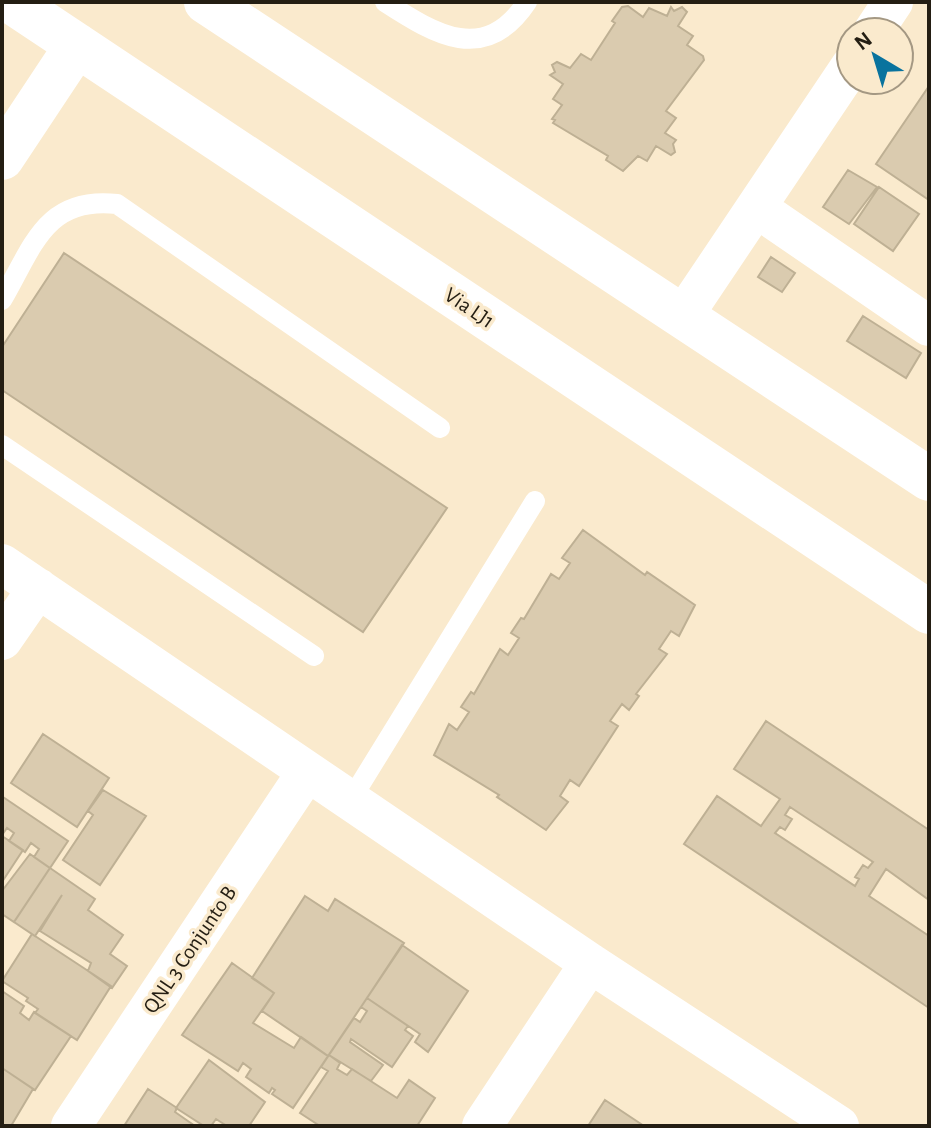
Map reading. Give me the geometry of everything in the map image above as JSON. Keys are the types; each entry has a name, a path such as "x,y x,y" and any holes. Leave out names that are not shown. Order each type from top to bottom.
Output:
{"main road":[{"name":"Via LJ1","path":"12,2 929,612"},
{"path":"206,2 929,479"},
{"path":"2,158 77,45"}],"street":[{"path":"683,316 835,90"},
{"path":"757,208 929,326"},
{"path":"2,564 590,963 839,1126"},
{"path":"2,640 38,588"},
{"name":"QNL 3 Conjunto B","path":"71,1126 307,772"},
{"path":"482,1126 590,963"}],"lane":[{"path":"385,2 450,39 482,37 502,31 527,2"},
{"path":"2,300 45,228 59,213 78,204 117,204 440,428"},
{"path":"2,445 314,656"},
{"path":"350,801 535,501"}],"building":[{"path":"628,6 643,17 649,8 667,16 671,7 674,11 682,7 687,12 678,26 693,36 687,45 704,60 666,111 676,118 665,133 676,140 673,144 675,152 671,155 656,146 647,161 638,156 623,171 606,160 608,156 553,123 555,120 552,119 562,105 553,99 563,84 550,75 555,72 552,65 557,62 570,68 581,54 591,60 615,23 612,21 622,7"},
{"path":"929,86 929,200 876,164"},
{"path":"848,170 877,187 849,224 823,207"},
{"path":"879,187 919,214 893,251 854,224"},
{"path":"64,253 447,508 363,632 2,390 2,347"},
{"path":"771,257 795,273 782,292 758,277"},
{"path":"863,316 921,353 906,378 847,341"},
{"path":"583,530 645,575 647,572 695,605 679,636 671,631 659,649 667,654 636,694 639,696 629,710 622,704 610,721 618,726 579,786 570,780 560,796 568,802 546,830 497,797 499,795 434,755 449,724 457,730 469,712 461,707 471,692 474,694 500,649 508,655 519,638 511,633 521,618 524,619 551,574 559,579 570,563 562,558"},
{"path":"766,721 929,830 929,900 886,869 869,896 929,936 929,1008 684,844 717,796 761,826 780,799 734,769","holes":["790,807 873,862 868,868 863,865 855,877 859,879 855,886 775,833 780,827 785,830 792,819 785,815"]},
{"path":"43,734 109,778 77,827 11,783"},
{"path":"103,790 146,816 100,885 63,860 93,815 88,811"},
{"path":"3,797 68,841 50,868 34,857 39,849 31,843 25,852 9,841 14,833 7,828 2,835"},
{"path":"2,836 23,850 2,882"},
{"path":"30,854 50,868 14,922 2,914 2,891"},
{"path":"50,868 95,899 88,910 123,935 110,954 127,966 112,988 88,971 91,963 40,931 62,895 35,936 14,922"},
{"path":"305,896 328,911 335,899 404,943 328,1056 262,1011 274,993 252,978"},
{"path":"32,934 111,986 77,1040 35,1013 38,1009 26,1001 28,998 2,981"},
{"path":"402,945 468,991 428,1052 415,1042 420,1034 367,998"},
{"path":"232,963 274,993 253,1023 294,1048 301,1037 328,1056 293,1108 272,1094 275,1090 272,1088 269,1093 246,1077 251,1069 243,1063 238,1071 182,1035"},
{"path":"2,991 24,1006 20,1013 29,1020 34,1012 71,1036 35,1090 2,1068"},
{"path":"367,998 408,1026 405,1030 413,1036 392,1067 351,1039 350,1042 383,1065 371,1081 329,1055 354,1018 360,1022 367,1011 361,1007"},
{"path":"329,1055 340,1063 337,1069 347,1075 352,1069 397,1098 409,1080 435,1098 417,1126 320,1126 300,1113 328,1071 321,1067"},
{"path":"209,1060 265,1102 249,1126 227,1126 216,1119 211,1126 204,1126 176,1108"},
{"path":"2,1068 33,1089 11,1126 2,1126"},
{"path":"148,1089 177,1108 175,1112 195,1126 124,1126"},
{"path":"605,1100 644,1126 588,1126"}]}
